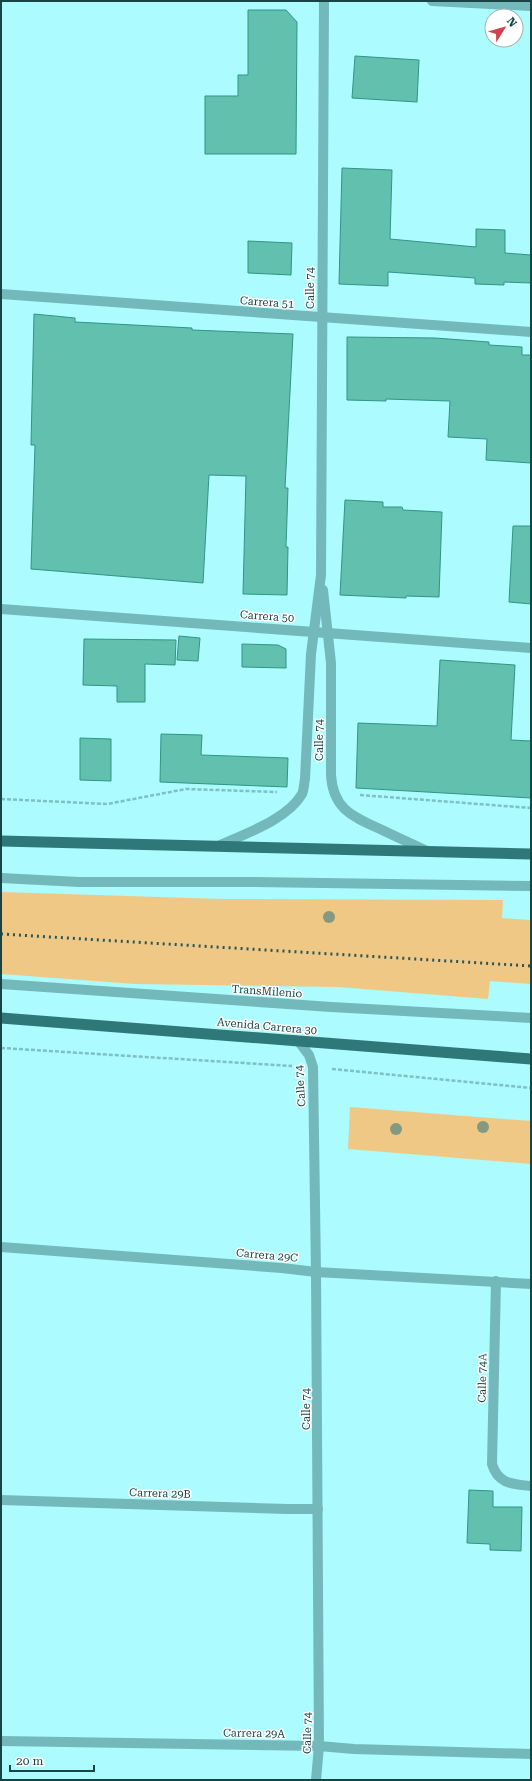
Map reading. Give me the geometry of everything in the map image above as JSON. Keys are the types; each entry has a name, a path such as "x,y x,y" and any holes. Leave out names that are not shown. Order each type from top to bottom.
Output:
{"highway":[{"path":"1,841 531,854"},
{"name":"Avenida Carrera 30","path":"1,1018 531,1059"}],"street":[{"name":"Calle 74","path":"303,793 311,654 320,575 324,1"},
{"path":"432,1 531,6"},
{"name":"Carrera 51","path":"1,294 531,332"},
{"name":"Calle 74","path":"320,575 331,663 331,775 334,793 342,806 352,816 428,852"},
{"name":"Carrera 50","path":"1,609 531,648"},
{"path":"218,846 277,818 295,803 303,793"},
{"path":"1,878 79,882 254,882 531,886"},
{"name":"TransMilenio","path":"1,984 323,1007 531,1018"},
{"name":"Calle 74","path":"299,1042 309,1055 313,1067 318,1508 319,1746 316,1780"},
{"name":"Carrera 29C","path":"1,1247 282,1268 316,1272 531,1284"},
{"name":"Calle 74A","path":"496,1281 492,1464 495,1475 504,1482 531,1486"},
{"name":"Carrera 29B","path":"1,1500 279,1509 318,1508"},
{"name":"Carrera 29A","path":"1,1741 319,1746 354,1749 531,1754"}],"path":[{"path":"1,798 107,804 186,789 303,793"},
{"path":"334,793 531,808"},
{"path":"1,1048 313,1067 531,1088"}],"shaded area":[{"path":"1,892 223,899 503,900 502,918 531,920 531,984 490,981 488,999 338,987 135,984 1,974"},
{"path":"350,1107 531,1121 531,1164 348,1149"}],"building":[{"path":"248,10 286,10 297,22 296,154 205,154 205,96 238,96 238,75 248,75"},
{"path":"355,56 419,60 417,102 352,98"},
{"path":"342,168 392,170 390,239 476,247 476,229 505,230 505,253 531,255 531,283 504,282 504,285 475,284 475,278 388,272 388,286 339,284"},
{"path":"248,241 292,243 291,275 248,273"},
{"path":"34,314 75,318 75,322 192,328 192,330 293,334 285,488 288,488 286,547 288,547 287,595 243,594 246,476 209,475 203,583 31,569 35,445 31,445"},
{"path":"347,337 435,338 489,342 489,345 522,347 522,355 531,355 531,463 486,460 487,439 448,437 450,401 386,399 386,401 347,400"},
{"path":"345,500 383,502 383,507 402,507 403,510 442,512 439,597 406,596 406,598 340,595"},
{"path":"513,526 531,526 531,604 509,602"},
{"path":"179,636 200,638 198,661 177,660"},
{"path":"84,639 176,640 175,665 145,664 145,702 117,702 117,686 83,685"},
{"path":"242,644 278,645 286,649 286,668 242,667"},
{"path":"440,660 515,665 511,740 531,741 531,798 356,788 358,723 437,726"},
{"path":"161,734 202,735 201,755 288,758 287,787 160,782"},
{"path":"80,738 111,739 111,781 80,780"},
{"path":"469,1490 493,1491 493,1507 522,1507 521,1551 490,1550 490,1544 467,1543"}],"railway":[{"path":"1,934 531,966"}]}
